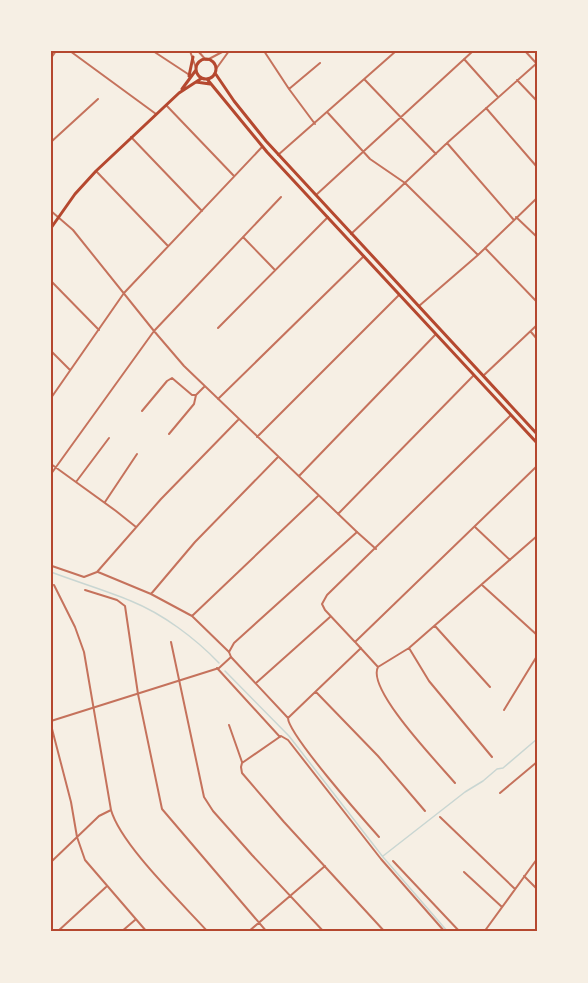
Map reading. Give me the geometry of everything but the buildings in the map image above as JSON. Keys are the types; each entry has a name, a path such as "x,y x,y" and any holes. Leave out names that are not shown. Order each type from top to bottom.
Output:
{"main road":[{"path":"186,82 193,57"},
{"path":"179,93 199,63 207,60 213,62 215,71 234,101 278,155 537,434"},
{"path":"196,68 198,74 213,86 262,147 537,443"},
{"path":"51,228 75,194 131,137 179,93 194,82 212,77 215,71"},
{"path":"194,82 213,86"}],"street":[{"path":"51,58 56,51"},
{"path":"70,51 156,114"},
{"path":"153,51 190,74"},
{"path":"190,51 196,68"},
{"path":"198,51 207,60 224,51"},
{"path":"215,71 229,51"},
{"path":"264,51 315,124"},
{"path":"278,155 396,51"},
{"path":"316,195 473,51"},
{"path":"351,234 447,143 537,64 525,51"},
{"path":"464,59 498,97"},
{"path":"289,89 320,63"},
{"path":"365,80 436,154"},
{"path":"517,80 537,101"},
{"path":"51,142 98,99"},
{"path":"166,105 234,176"},
{"path":"486,108 537,167"},
{"path":"328,113 370,159 405,183 478,255"},
{"path":"131,137 202,211"},
{"path":"447,143 515,218 537,237"},
{"path":"51,399 124,293 262,147"},
{"path":"96,171 168,246"},
{"path":"51,474 154,331 280,196"},
{"path":"418,306 478,255 537,198"},
{"path":"51,211 73,230 154,331 204,387 376,549"},
{"path":"218,328 327,217"},
{"path":"243,236 274,270"},
{"path":"485,248 537,302"},
{"path":"217,399 364,256"},
{"path":"51,281 99,330"},
{"path":"257,437 399,295"},
{"path":"483,376 537,325"},
{"path":"530,332 537,339"},
{"path":"299,476 436,334"},
{"path":"51,351 71,371"},
{"path":"338,514 474,375"},
{"path":"142,411 172,378 192,395 196,395"},
{"path":"169,434 194,404 196,395 204,387"},
{"path":"378,667 330,617 323,607 324,600 511,415"},
{"path":"52,566 84,577 97,572 136,527 238,420"},
{"path":"76,482 109,438"},
{"path":"105,502 137,454"},
{"path":"151,594 195,542 278,457"},
{"path":"51,465 105,502 136,527"},
{"path":"355,642 537,466"},
{"path":"192,616 318,495"},
{"path":"475,527 510,560"},
{"path":"229,652 234,643 357,532"},
{"path":"455,783 393,708 378,682 376,672 378,667 409,648 537,537"},
{"path":"97,572 151,594 192,616 229,652 231,657 288,718 290,728 379,837"},
{"path":"54,585 75,627 84,652 111,810 116,825 140,856 208,932"},
{"path":"482,585 537,635"},
{"path":"85,590 117,600 125,606 138,694 162,809 267,932"},
{"path":"256,683 330,617"},
{"path":"435,626 490,687"},
{"path":"171,642 204,797 213,811 324,932"},
{"path":"288,718 361,648"},
{"path":"409,648 429,681 492,757"},
{"path":"504,710 537,656"},
{"path":"147,932 85,860 77,837 71,802 51,723 218,668 231,657"},
{"path":"218,668 280,737 283,736 290,742 381,859 445,932"},
{"path":"316,692 378,756 425,811"},
{"path":"229,725 244,762 242,773 385,932"},
{"path":"244,762 280,737"},
{"path":"500,793 537,762"},
{"path":"51,862 99,816 111,810"},
{"path":"440,817 515,889"},
{"path":"484,932 537,859"},
{"path":"393,861 460,932"},
{"path":"248,932 325,866"},
{"path":"464,872 502,908"},
{"path":"524,876 537,889"},
{"path":"57,932 107,886"},
{"path":"121,932 136,919"},
{"path":"488,927 493,932"}],"waterway":[{"path":"51,572 143,606 189,636 219,663"},
{"path":"225,671 289,736 383,857 448,932"},
{"path":"383,856 465,792 497,769 503,768 537,739"}]}
